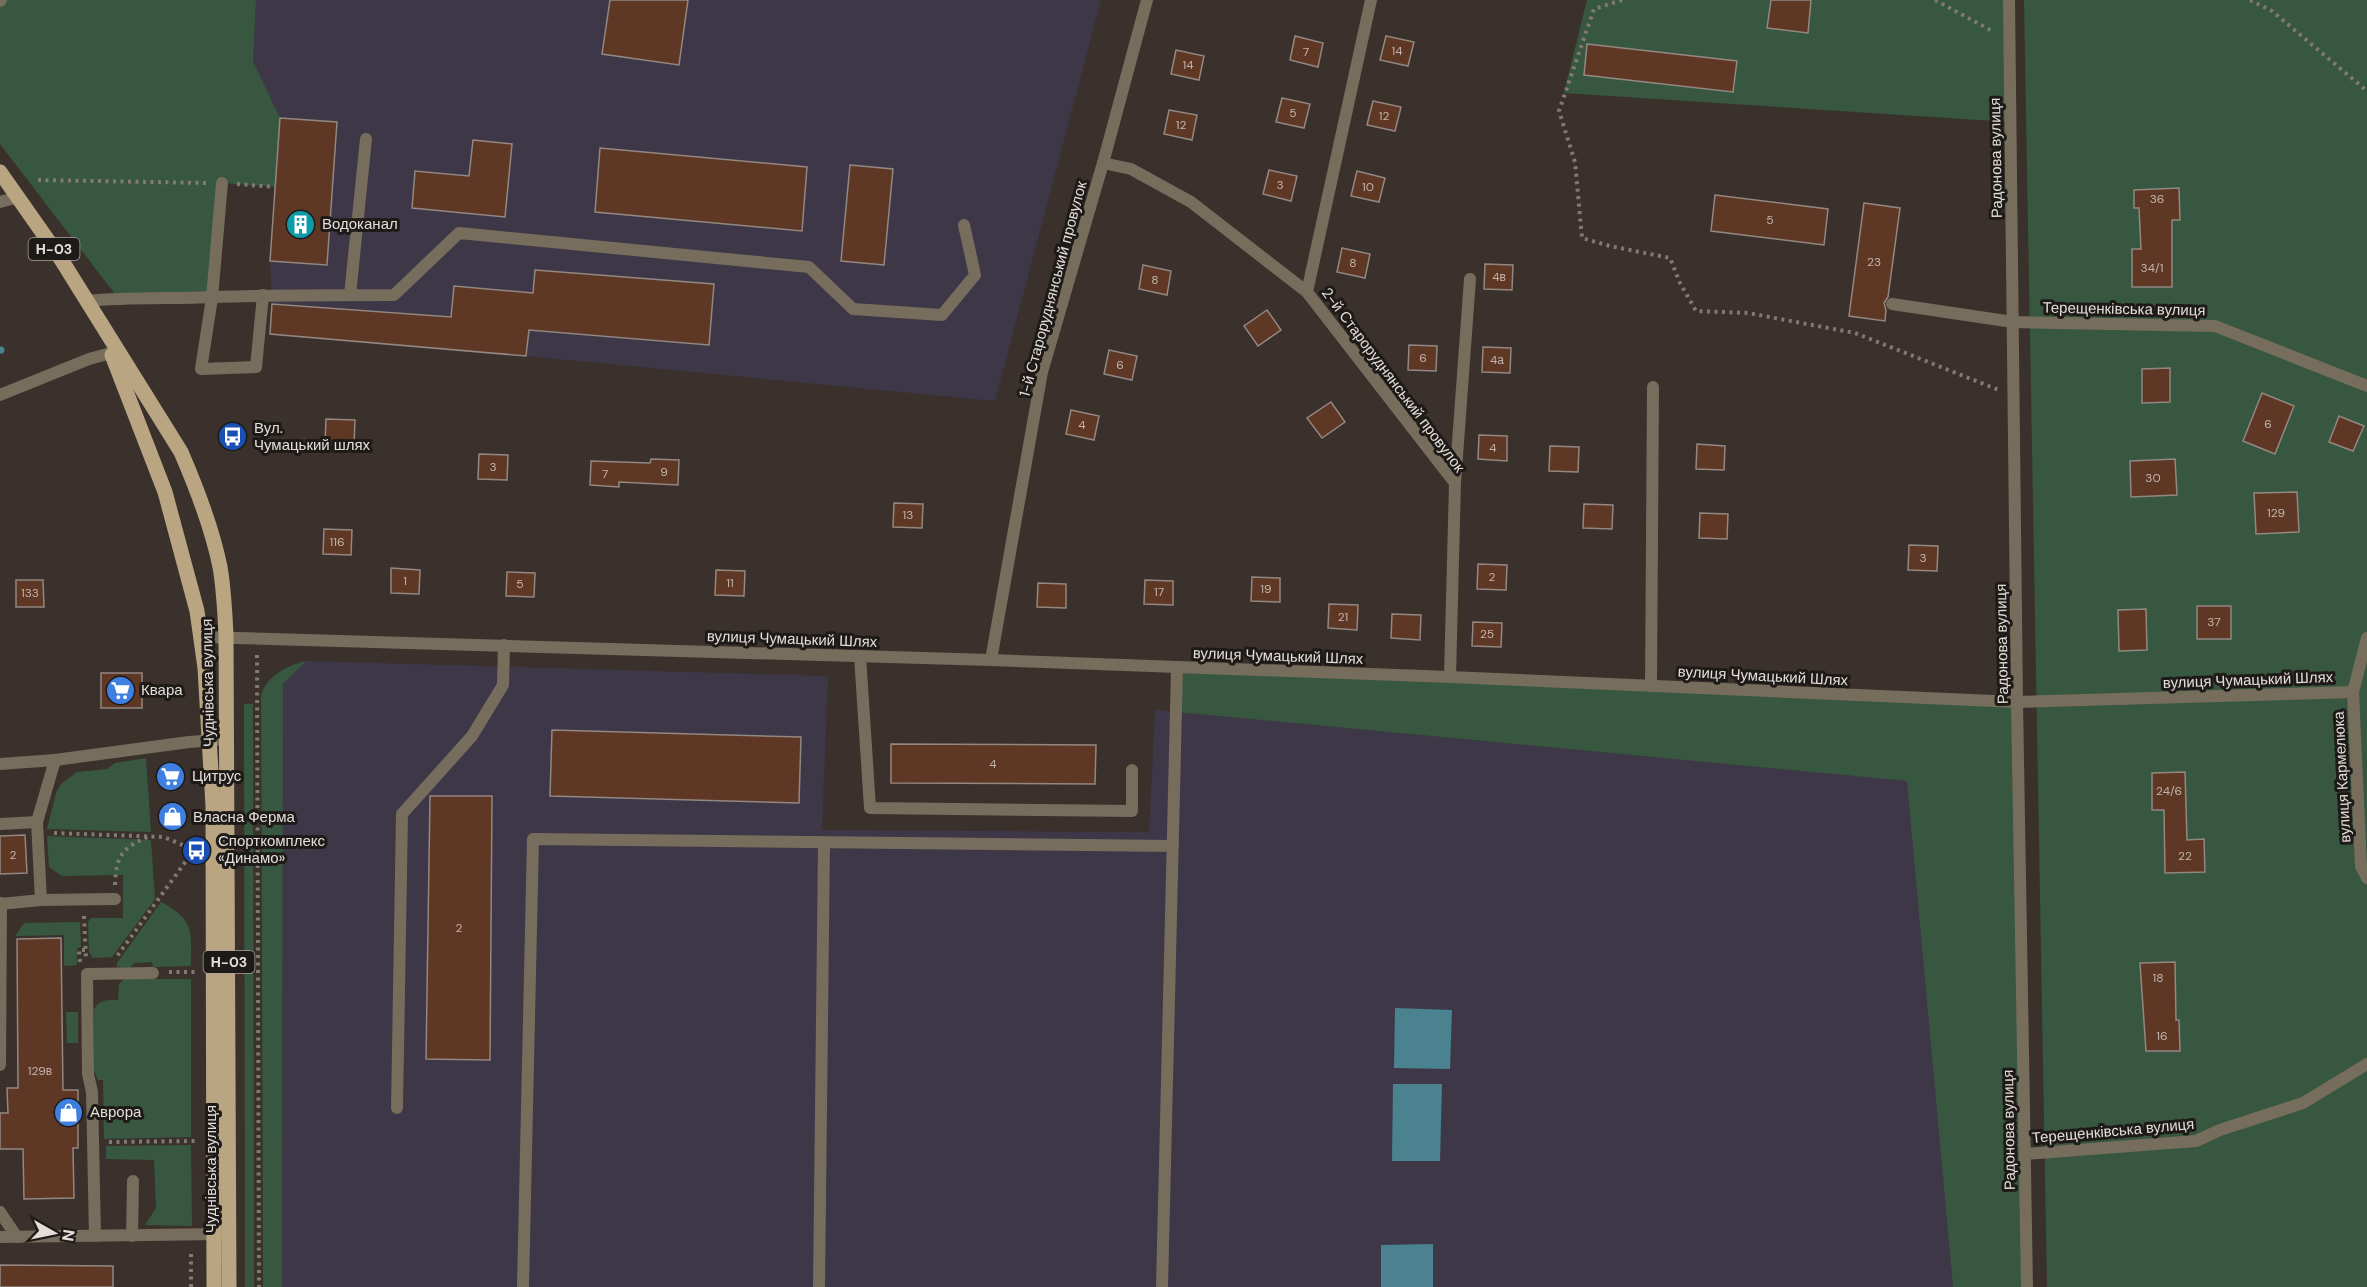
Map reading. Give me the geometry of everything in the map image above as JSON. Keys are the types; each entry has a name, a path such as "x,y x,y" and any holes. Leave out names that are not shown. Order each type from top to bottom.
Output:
{"main road":[{"name":"Чуднівська вулиця","path":"0,172 88,301 181,452 193,479 220,567 226,636 227,739 222,1234 214,1287"},
{"name":"Чуднівська вулиця","path":"101,324 165,492 193,595 201,637 207,691 213,806 222,1234 229,1287"}],"street":[{"name":"1-й Староруднянський провулок","path":"991,660 1042,372 1103,163 1147,0"},
{"name":"2-й Староруднянський провулок","path":"1371,0 1307,292 1455,483 1450,677"},
{"name":"Радонова вулиця","path":"2009,0 2017,702 2027,1287"},
{"path":"350,295 366,139"},
{"path":"1103,163 1131,169 1191,202 1307,292"},
{"path":"222,183 213,298 201,369 256,368 263,295"},
{"path":"0,202 19,197"},
{"path":"88,301 118,298 213,298 263,295 394,295 459,233 810,267 853,309 942,315 975,275 964,225"},
{"path":"1455,483 1470,279"},
{"name":"Терещенківська вулиця","path":"1892,304 2013,322 2215,326 2367,386"},
{"path":"0,395 89,359 111,353"},
{"path":"1651,686 1653,387"},
{"name":"вулиця Чумацький Шлях","path":"201,637 991,660 2017,702 2354,692"},
{"name":"вулиця Кармелюка","path":"2367,638 2354,692 2361,866 2367,878"},
{"path":"397,1108 402,814 472,736 503,685 504,645"},
{"path":"860,656 870,808 1132,811 1132,770"},
{"path":"1162,1287 1177,668"},
{"path":"0,764 55,760 227,739"},
{"path":"41,900 37,822 55,760"},
{"path":"0,824 37,822"},
{"path":"523,1287 533,839 1173,846"},
{"path":"819,1287 824,842"},
{"path":"0,1065 0,903 115,899"},
{"path":"95,1236 93,1092 88,1074 87,974 153,973"},
{"name":"Терещенківська вулиця","path":"2025,1154 2196,1141 2220,1130 2303,1102 2367,1064"},
{"path":"132,1181 132,1236"},
{"path":"0,1212 17,1237"},
{"path":"0,1237 222,1234"}],"path":[{"path":"1622,0 1594,9 1559,111 1575,162 1582,238 1670,258 1680,283 1696,311 1748,313 1855,333 2014,396"},
{"path":"1935,0 2009,41"},
{"path":"2250,0 2272,12 2367,91"},
{"path":"38,180 275,186"},
{"path":"257,655 259,1287"},
{"path":"60,833 164,837 194,850 104,974"},
{"path":"115,899 115,867 118,858 134,843 152,836"},
{"path":"84,900 85,947"},
{"path":"175,972 195,972"},
{"path":"93,1143 196,1141"},
{"path":"191,1235 191,1287"}],"shaded area":[{"path":"256,0 1101,0 995,401 526,356 479,344 270,334 272,302 270,261 280,118 253,61"},
{"path":"306,661 828,676 822,830 1149,832 1155,710 1908,781 1953,1287 282,1287 283,684"}],"green space":[{"path":"0,0 256,0 253,61 280,118 275,187 222,183 212,298 118,298 0,144"},
{"path":"1587,0 2010,0 2010,122 1564,93"},
{"path":"2024,0 2367,0 2367,1287 2047,1287"},
{"path":"306,661 283,684 282,1287 263,1287 261,697 267,684 278,673"},
{"path":"1177,668 2017,702 2027,1287 1953,1287 1907,781 1176,712"},
{"path":"244,704 253,704 254,1287 245,1287"},
{"path":"146,758 151,832 47,829 56,793 61,784 77,772 107,769 115,763"},
{"path":"47,836 151,840 155,899 112,957 93,958 89,952 88,922 91,918 123,918 123,875 62,876 49,867"},
{"path":"161,902 180,915 189,928 191,966 153,967 152,962 135,963 129,968 117,967 117,963"},
{"path":"80,922 81,947 77,948 77,965 64,966 64,935 15,936 24,923"},
{"path":"124,979 191,979 191,1137 104,1139 103,1080 98,1080 94,1071 94,1010 101,1002 118,1000 119,984"},
{"path":"66,1012 78,1012 78,1043 67,1043"},
{"path":"191,1145 192,1226 145,1225 156,1208 154,1160 106,1159 106,1146"}],"water":[{"path":"1395,1008 1452,1010 1450,1069 1394,1068"},
{"path":"1393,1084 1442,1084 1440,1161 1392,1161"},
{"path":"1433,1244 1433,1287 1381,1287 1381,1245"}],"building":[{"path":"610,0 688,0 679,65 602,54"},
{"path":"1771,0 1811,0 1808,33 1767,28"},
{"path":"1295,36 1323,43 1318,67 1290,60"},
{"path":"1386,36 1414,42 1408,66 1380,60"},
{"path":"1587,44 1737,61 1733,92 1584,75"},
{"path":"1176,50 1204,56 1199,80 1171,74"},
{"path":"1282,98 1310,104 1304,128 1276,122"},
{"path":"1373,101 1401,107 1395,131 1367,125"},
{"path":"1169,110 1197,115 1192,140 1164,134"},
{"name":"Водоканал","path":"280,118 337,122 327,265 270,261"},
{"path":"473,140 512,144 505,217 412,208 415,171 469,176"},
{"path":"600,148 807,167 802,231 595,212"},
{"path":"850,165 893,169 884,265 841,261"},
{"path":"1269,170 1297,176 1291,201 1263,194"},
{"path":"1357,171 1385,178 1379,202 1351,196"},
{"path":"2179,188 2180,220 2172,220 2172,287 2132,287 2132,249 2141,249 2139,208 2134,208 2134,190"},
{"path":"1715,195 1828,209 1824,245 1711,231"},
{"path":"1864,203 1900,208 1888,297 1884,303 1885,321 1849,316"},
{"path":"1342,248 1370,254 1365,278 1337,272"},
{"path":"1485,264 1513,265 1512,290 1484,289"},
{"path":"1143,265 1171,271 1167,295 1139,289"},
{"path":"535,270 714,284 709,345 529,330 526,356 270,334 272,304 451,317 454,286 533,293"},
{"path":"1267,310 1281,330 1258,346 1244,326"},
{"path":"1409,345 1437,346 1436,371 1408,370"},
{"path":"1483,347 1511,348 1510,373 1482,372"},
{"path":"1109,350 1137,356 1132,380 1104,374"},
{"path":"2170,368 2170,402 2142,403 2142,369"},
{"path":"2262,393 2294,406 2275,454 2243,441"},
{"path":"1331,402 1345,422 1322,438 1307,418"},
{"path":"1071,410 1099,416 1094,440 1066,434"},
{"path":"2339,416 2364,426 2353,451 2329,442"},
{"path":"326,419 355,420 354,445 325,444"},
{"path":"1479,435 1507,436 1507,461 1478,459"},
{"path":"1697,444 1725,446 1724,470 1696,469"},
{"path":"1550,446 1579,447 1578,472 1549,471"},
{"path":"479,454 508,455 507,480 478,479"},
{"path":"651,459 679,460 678,485 619,482 619,487 590,485 591,461 650,463"},
{"path":"2175,459 2177,495 2131,497 2130,461"},
{"path":"2297,492 2299,532 2256,534 2254,493"},
{"path":"894,503 923,504 922,528 893,527"},
{"path":"1584,504 1613,505 1612,529 1583,528"},
{"path":"1700,513 1728,514 1727,539 1699,538"},
{"path":"324,529 352,530 351,555 323,554"},
{"path":"1909,545 1938,546 1937,571 1908,570"},
{"path":"1478,564 1507,565 1506,590 1477,589"},
{"path":"391,568 420,570 419,594 391,593"},
{"path":"716,570 745,571 744,596 715,595"},
{"path":"507,572 535,573 534,597 506,596"},
{"path":"1252,577 1280,578 1280,602 1251,601"},
{"path":"16,580 43,580 44,607 16,607"},
{"path":"1145,580 1173,581 1173,605 1144,604"},
{"path":"1038,583 1066,584 1066,608 1037,607"},
{"path":"1329,604 1358,605 1357,630 1328,628"},
{"path":"2197,606 2231,606 2231,639 2197,639"},
{"path":"2146,609 2147,650 2119,651 2118,610"},
{"path":"1392,614 1421,615 1420,640 1391,638"},
{"path":"1473,622 1502,623 1501,647 1472,646"},
{"path":"101,673 142,673 142,708 101,708"},
{"path":"552,730 801,737 799,803 550,796"},
{"path":"891,744 1096,745 1095,784 891,783"},
{"path":"2185,772 2187,840 2204,839 2205,872 2165,873 2164,810 2152,810 2152,773"},
{"path":"430,796 492,796 490,1060 426,1059"},
{"path":"25,835 27,873 0,874 0,836"},
{"path":"61,938 63,1090 78,1090 78,1148 73,1148 74,1198 24,1199 23,1149 0,1149 0,1113 8,1113 7,1088 18,1088 17,939"},
{"path":"2175,962 2176,1020 2179,1020 2180,1051 2146,1051 2140,963"},
{"path":"0,1265 113,1266 113,1287 0,1287"}],"place":[{"name":"Водоканал","path":"301,224"},
{"name":"Вул. Чумацький шлях","path":"233,437"},
{"name":"Квара","path":"120,690"},
{"name":"Цитрус","path":"171,776"},
{"name":"Власна Ферма","path":"172,817"},
{"name":"Спорткомплекс «Динамо»","path":"197,850"},
{"name":"Аврора","path":"69,1112"}]}
